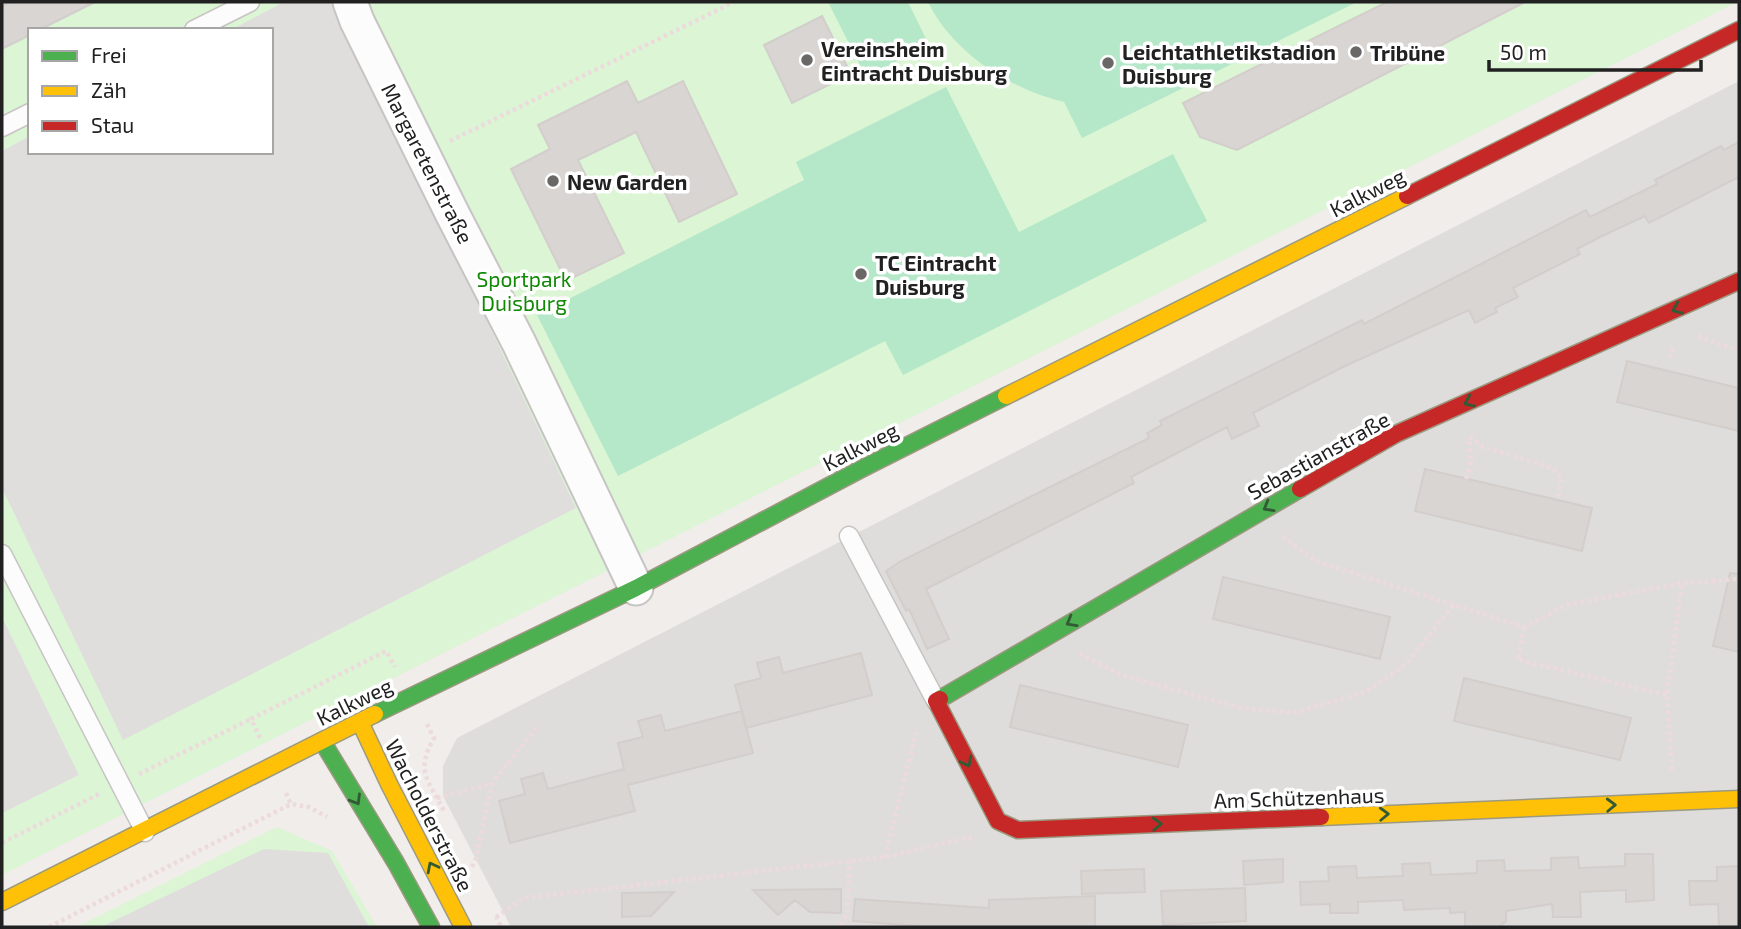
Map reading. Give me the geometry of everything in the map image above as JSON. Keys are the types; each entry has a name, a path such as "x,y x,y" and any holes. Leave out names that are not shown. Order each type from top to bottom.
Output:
{"street":[{"name":"Margaretenstraße","path":"350,2 357,21 530,365 636,588"},
{"name":"Kalkweg","path":"2,902 412,696 636,588 864,467 1739,30"},
{"name":"Sebastianstraße","path":"936,701 1396,434 1739,281"},
{"path":"936,701 998,821"},
{"name":"Wacholderstraße","path":"360,722 463,927"},
{"path":"322,741 396,863 430,927"},
{"name":"Am Schützenhaus","path":"998,821 1018,830 1739,799"}],"lane":[{"path":"197,28 229,6 250,2"},
{"path":"2,127 28,114"},
{"path":"849,536 936,701"},
{"path":"2,554 145,832"}],"path":[{"path":"424,154 734,2"},
{"path":"1455,408 1469,436 1471,462 1466,479"},
{"path":"1469,436 1483,447 1553,468 1562,478 1557,500"},
{"path":"1263,510 1287,541 1315,561 1524,627 1567,605 1682,583 1739,579"},
{"path":"1675,802 1667,695 1682,583"},
{"path":"1062,628 1072,645 1084,657 1121,675 1241,708 1293,713 1366,692 1407,663 1453,606"},
{"path":"1524,627 1518,660 1667,695"},
{"path":"412,696 434,738 425,755 423,771 449,821"},
{"path":"885,857 921,713 936,701"},
{"path":"472,867 492,784 536,728"},
{"path":"437,797 492,784"},
{"path":"49,927 291,804"},
{"path":"496,917 524,898 885,857 977,836 998,821"},
{"path":"466,855 478,879"},
{"path":"841,925 848,910 849,861"},
{"path":"490,904 501,927"}],"shaded area":[{"path":"284,2 335,2 576,508 123,740 2,488 2,151 28,137 28,154 273,154 273,28 235,28"},
{"path":"1739,81 1739,927 511,927 443,796 443,766 457,738"},
{"path":"2,617 79,775 2,813"},
{"path":"264,849 328,853 369,927 101,927"}],"green space":[{"name":"Sportpark Duisburg","path":"2,2 1737,2 2,875"},
{"path":"828,2 908,2 929,45 866,77"},
{"name":"Leichtathletikstadion Duisburg","path":"928,2 1357,2 1082,138 1064,102 1023,88 985,66 952,37"},
{"name":"TC Eintracht Duisburg","path":"946,87 1019,232 1173,154 1207,221 903,375 885,341 618,476 537,315 804,180 796,162"},
{"path":"277,827 332,851 377,927 77,927"}],"building":[{"path":"11,2 95,2 43,28 28,28 28,36 2,49 2,6"},
{"name":"Tribüne","path":"1387,2 1525,2 1237,150 1200,137 1183,103"},
{"name":"Vereinsheim Eintracht Duisburg","path":"822,16 851,74 792,103 764,45"},
{"name":"New Garden","path":"627,81 638,103 683,81 737,194 679,222 636,132 578,160 624,253 566,281 511,169 550,149 538,125"},
{"path":"1739,142 1739,177 1649,223 1645,216 1577,249 1580,254 1513,288 1518,297 1495,308 1497,312 1475,323 1469,310 1345,366 1253,413 1259,426 1232,439 1227,427 1131,477 1134,483 926,589 949,639 927,649 909,609 906,611 886,571 901,561 1149,438 1147,433 1162,425 1160,421 1362,320 1364,324 1586,210 1590,217 1657,184 1655,180 1721,146 1724,150"},
{"path":"1627,361 1739,388 1739,431 1617,402"},
{"path":"1425,469 1592,508 1582,551 1415,511"},
{"path":"1730,573 1739,574 1739,652 1713,646"},
{"path":"1223,577 1390,617 1380,659 1213,619"},
{"path":"861,653 872,695 746,728 735,685 761,678 757,663 779,657 783,673"},
{"path":"1464,678 1631,718 1620,760 1454,721"},
{"path":"1020,685 1188,725 1178,767 1010,727"},
{"path":"742,711 753,753 628,785 635,811 510,843 499,801 525,794 521,779 543,773 548,789 624,769 618,743 643,737 638,721 661,715 665,731"},
{"path":"1625,854 1653,854 1654,900 1626,902 1626,890 1580,892 1581,917 1553,917 1552,904 1506,911 1506,921 1499,927 1465,927 1465,912 1450,913 1450,908 1404,910 1403,900 1358,902 1358,913 1330,913 1330,904 1301,905 1300,882 1329,881 1328,867 1356,866 1357,878 1403,876 1402,864 1430,863 1431,875 1477,873 1477,861 1504,860 1505,871 1551,870 1551,858 1578,857 1579,868 1625,866"},
{"path":"1283,859 1283,882 1244,885 1243,861"},
{"path":"1739,866 1739,927 1719,927 1718,904 1690,905 1689,881 1717,881 1717,867"},
{"path":"1144,869 1145,892 1082,894 1081,871"},
{"path":"1245,888 1246,921 1163,925 1161,891"},
{"path":"841,889 841,913 810,912 795,900 778,915 753,890"},
{"path":"674,892 651,916 622,917 622,893"},
{"path":"1095,896 1095,927 933,927 853,921 855,899 989,908 989,900"}],"traffic: fast":[{"path":"375,714 636,588 1006,396"},
{"path":"940,699 1300,489"},
{"path":"322,741 396,863 431,927"}],"traffic: slow":[{"path":"1006,396 1407,196"},
{"path":"2,902 375,714"},
{"path":"360,722 463,927"},
{"path":"1321,817 1739,799"}],"traffic: jam":[{"path":"1407,196 1739,30"},
{"path":"1300,489 1396,434 1739,281"},
{"path":"940,699 936,701 998,821 1018,830 1321,817"}],"place":[{"name":"Tribüne","path":"1356,52"},
{"name":"Vereinsheim Eintracht Duisburg","path":"807,60"},
{"name":"Leichtathletikstadion Duisburg","path":"1108,63"},
{"name":"New Garden","path":"553,181"},
{"name":"TC Eintracht Duisburg","path":"861,274"}]}
